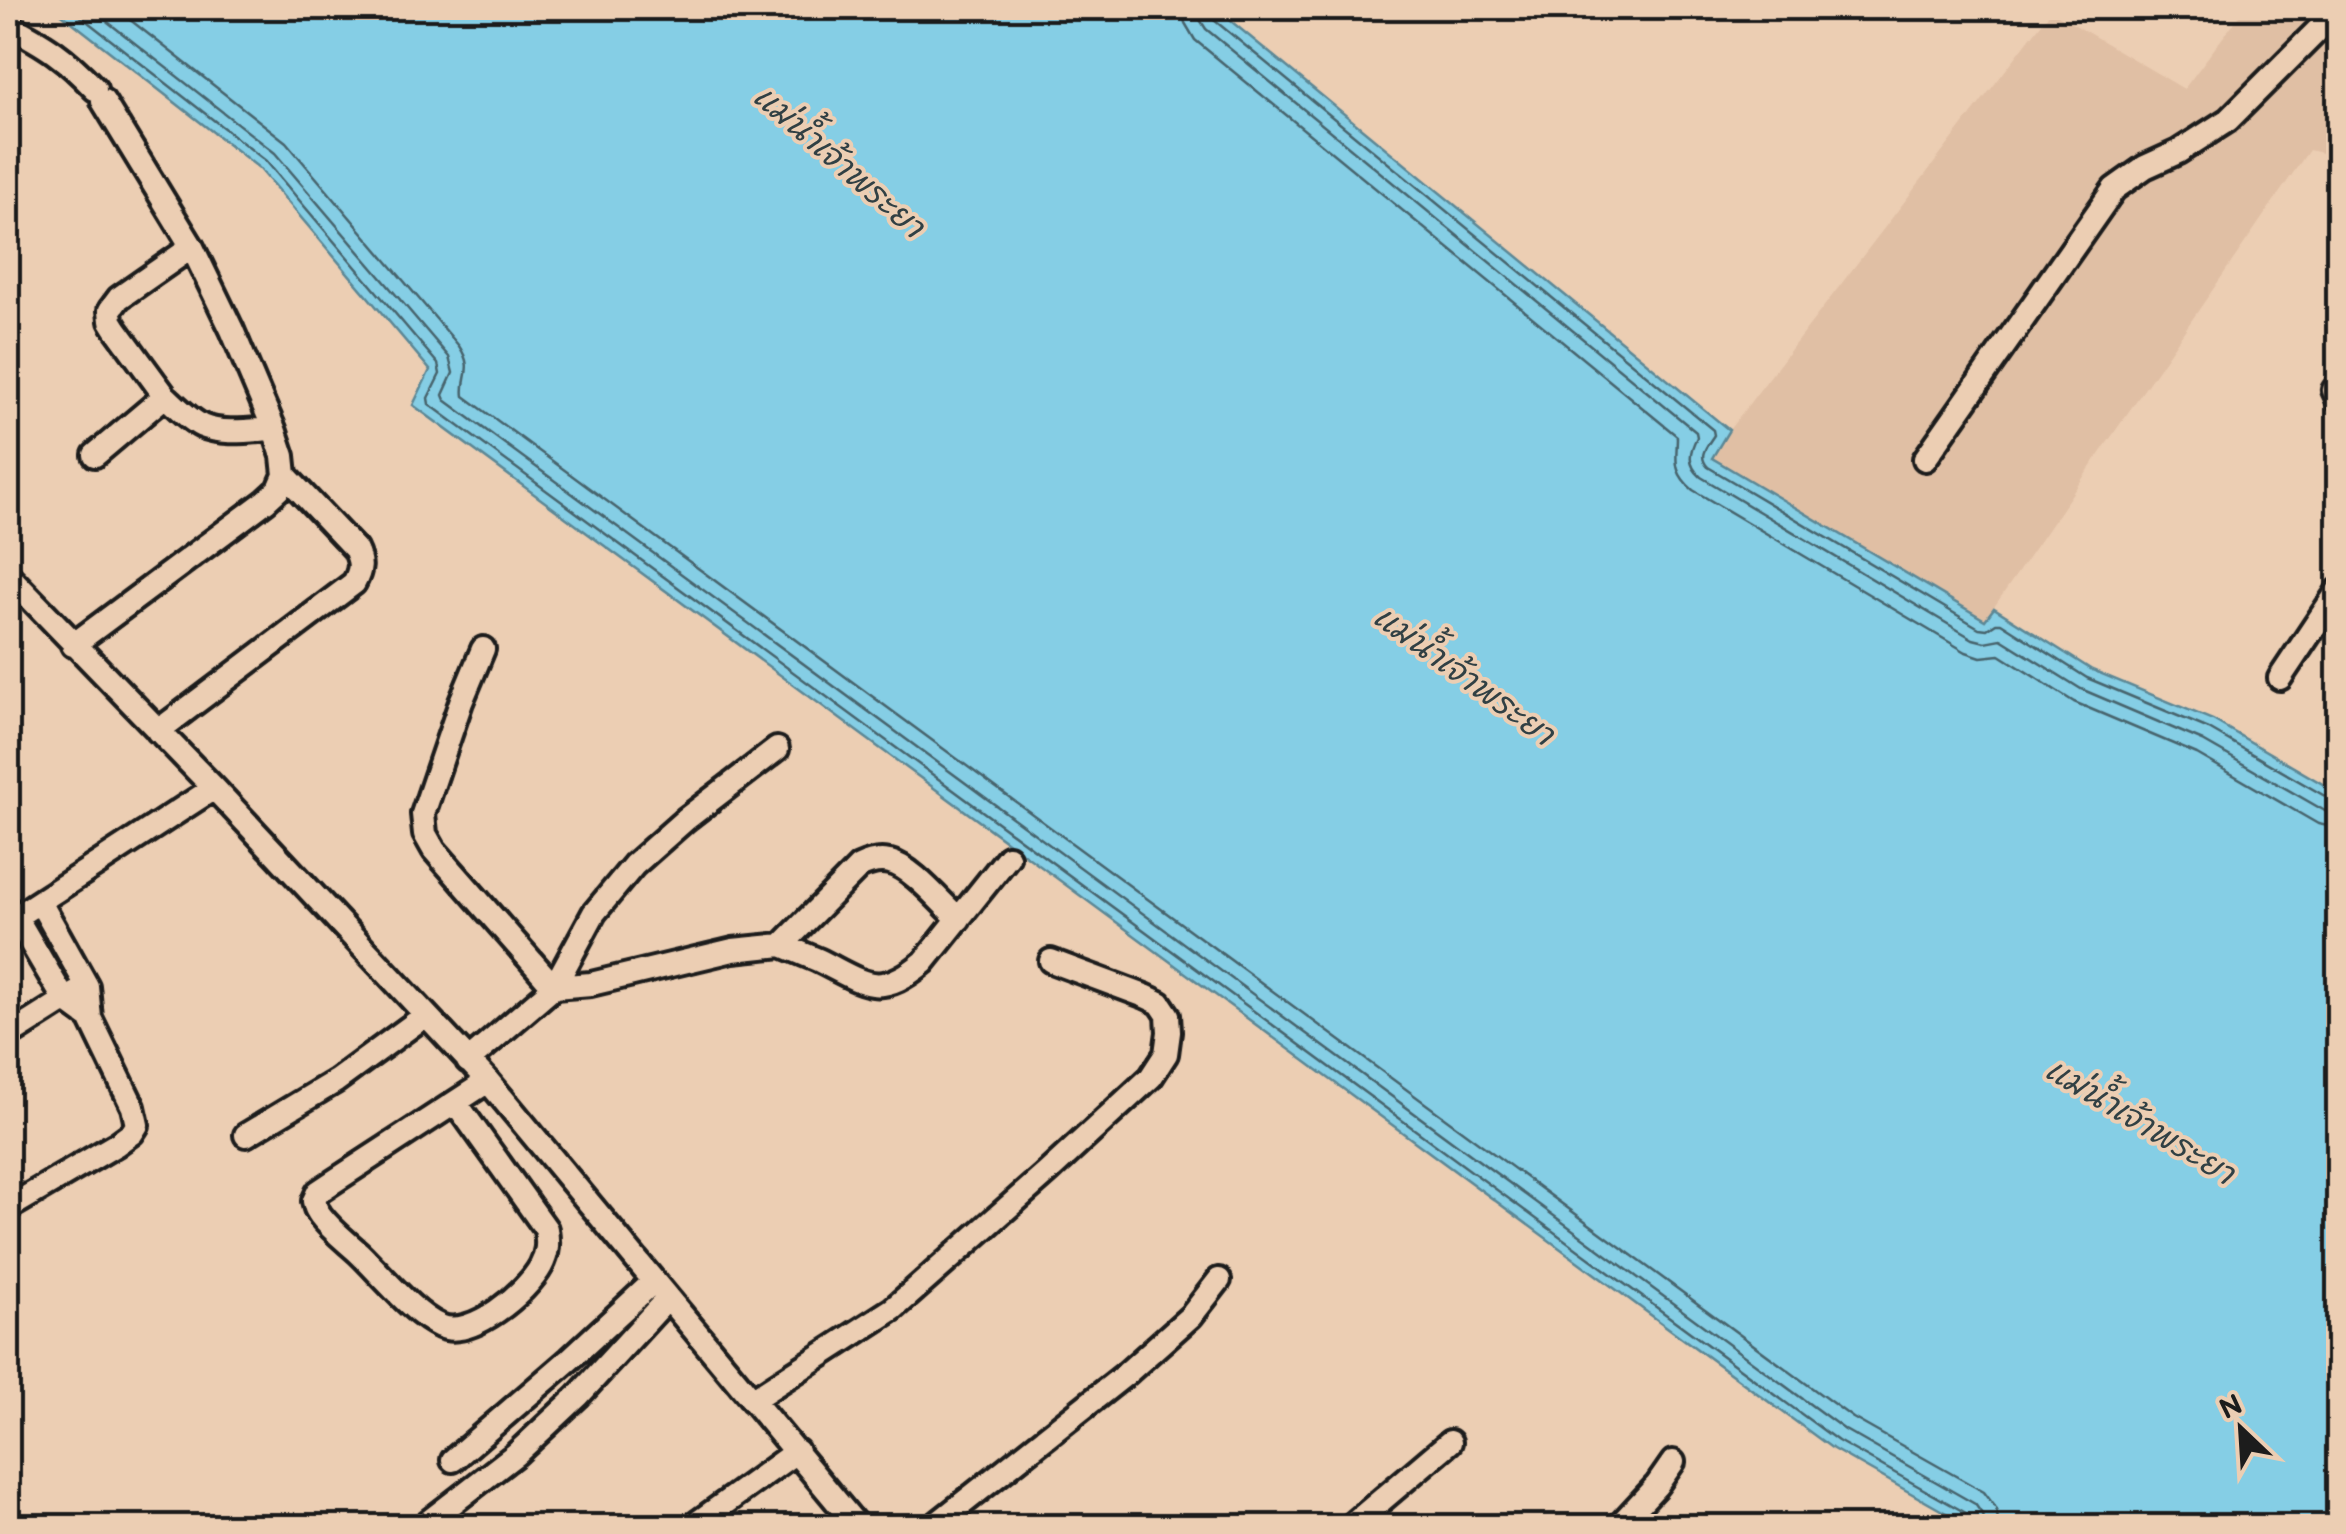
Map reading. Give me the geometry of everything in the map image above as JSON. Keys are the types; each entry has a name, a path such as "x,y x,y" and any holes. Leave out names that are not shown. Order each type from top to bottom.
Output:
{"street":[{"path":"1925,459 2114,189 2228,120 2338,10"},
{"path":"8,25 70,62 99,95 192,247 274,429 285,475 266,502 73,645"},
{"path":"192,247 119,298 110,310 111,320 164,396 184,414 204,427 234,431 274,429"},
{"path":"2338,385 2334,390 2338,399"},
{"path":"95,455 164,396"},
{"path":"158,731 354,583 360,572 361,561 355,549 285,475"},
{"path":"8,575 488,1081 858,1526"},
{"path":"2280,678 2338,591"},
{"path":"483,649 430,788 423,814 425,834 434,850 554,987"},
{"path":"468,1060 554,987 594,913 634,865 777,748"},
{"path":"90,1018 64,999 12,919 214,788"},
{"path":"554,987 590,984 733,950 771,946 820,961 867,984 888,984 907,976 924,962 1008,857"},
{"path":"771,946 859,867 872,861 904,867 959,919"},
{"path":"8,1208 117,1144 136,1124 134,1107 90,1018 87,986 40,902"},
{"path":"752,1400 892,1309 1048,1172 1150,1077 1166,1054 1168,1015 1160,1004 1051,961"},
{"path":"8,1036 87,986"},
{"path":"246,1135 336,1082 426,1015"},
{"path":"456,1103 546,1228 548,1248 540,1268 523,1288 496,1312 456,1330 442,1327 421,1314 334,1230 317,1212 314,1201 318,1192 488,1081"},
{"path":"934,1526 1126,1374 1191,1316 1219,1280"},
{"path":"453,1460 570,1359 660,1290"},
{"path":"423,1526 516,1454 578,1396 660,1290"},
{"path":"1351,1526 1450,1442"},
{"path":"693,1526 797,1451"},
{"path":"1619,1526 1657,1485 1672,1462"}],"shaded area":[{"path":"2245,8 2338,8 2338,157 2309,150 1985,620 1711,457 2051,11 2184,89"}],"water":[{"name":"แม่น้ำเจ้าพระยา","path":"54,8 1215,8 1729,430 1712,458 1985,620 1994,608 2092,670 2213,720 2338,793 2338,1526 1969,1526 1833,1449 413,405 430,370 259,168"}]}
